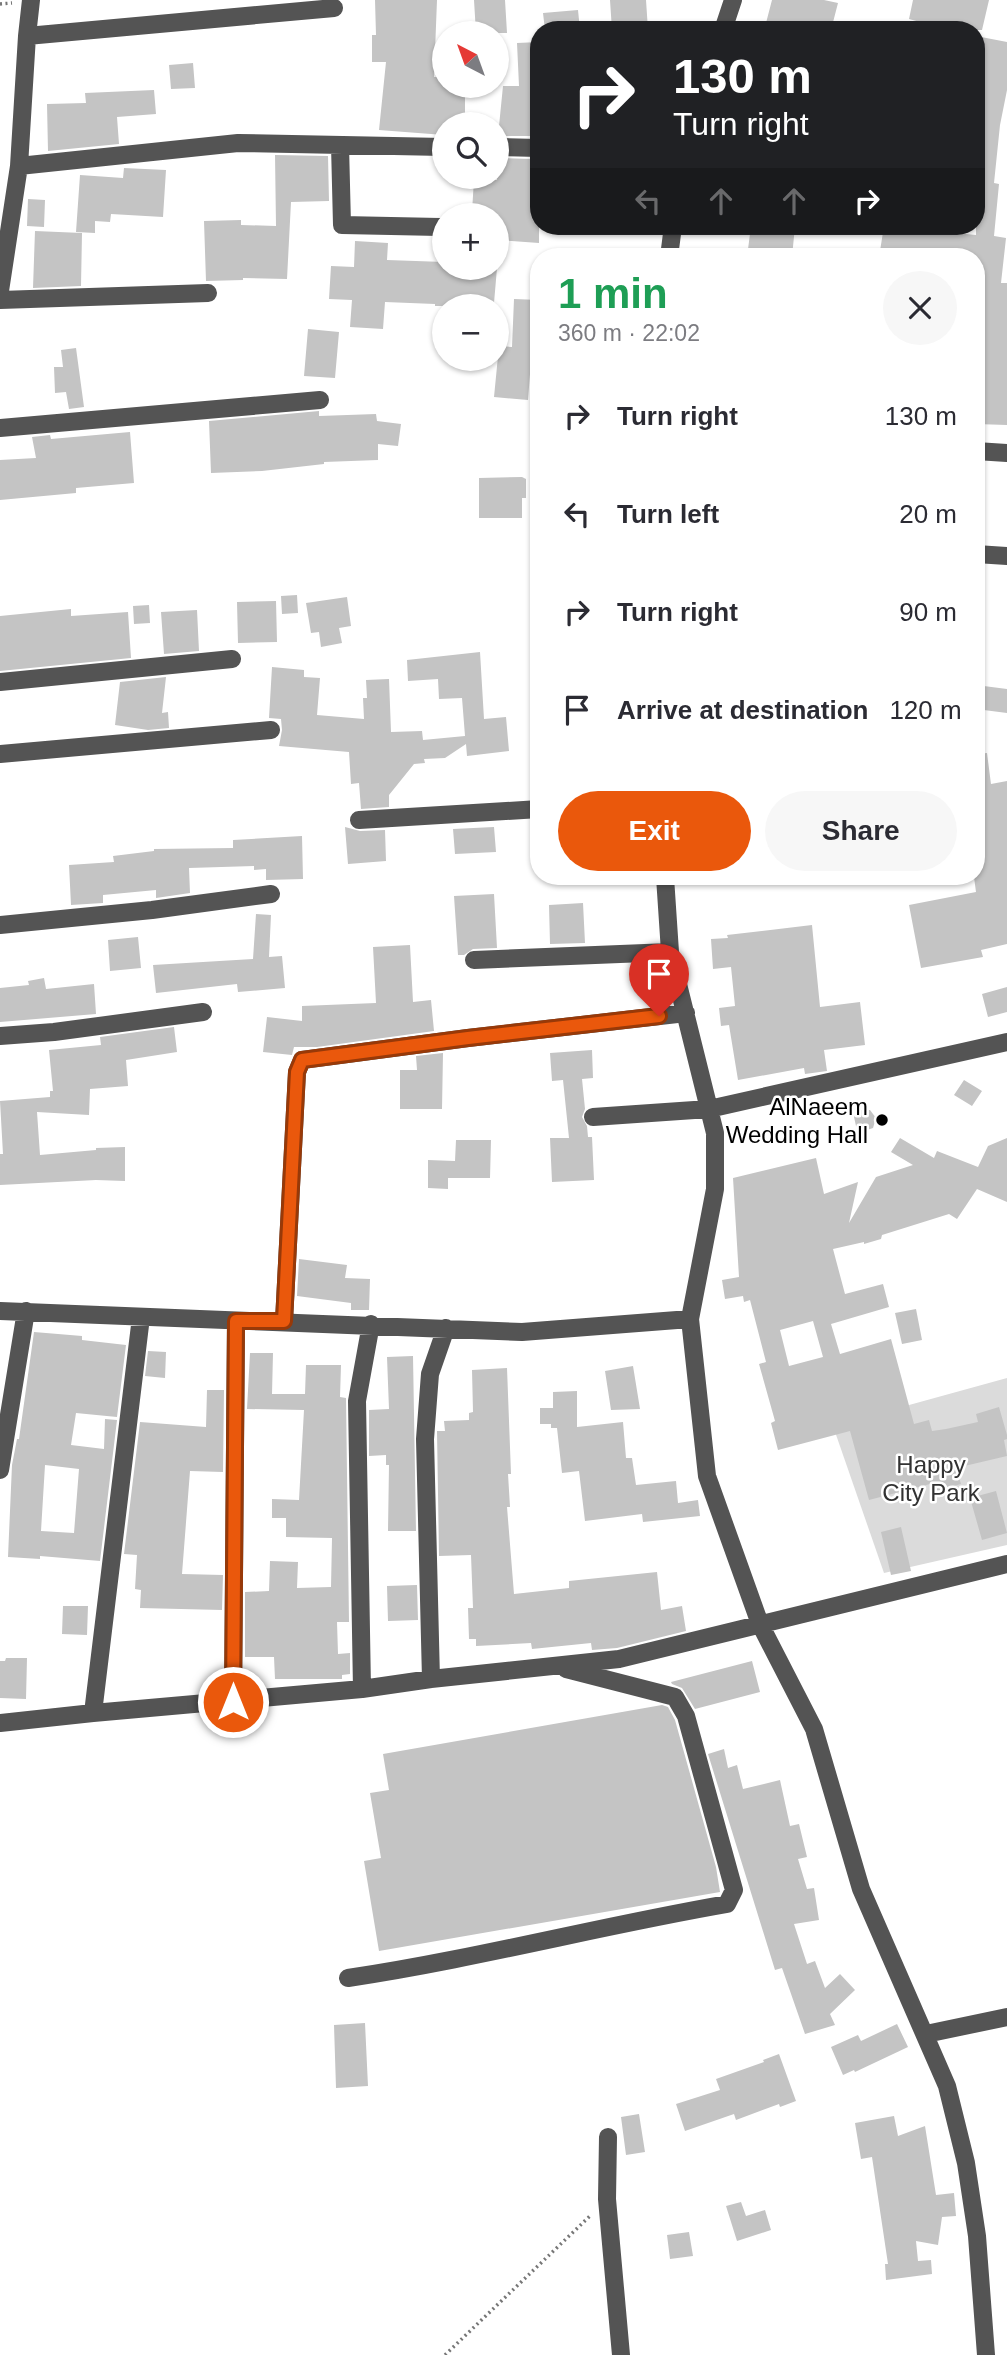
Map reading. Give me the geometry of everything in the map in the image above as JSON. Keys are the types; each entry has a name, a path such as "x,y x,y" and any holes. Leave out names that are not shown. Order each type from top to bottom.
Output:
{"street":[{"path":"0,291 19,166 31,0"},
{"path":"726,21 733,0"},
{"path":"27,36 334,8"},
{"path":"19,166 238,143 432,146"},
{"path":"340,145 342,225 432,227"},
{"path":"509,148 530,148"},
{"path":"0,300 208,293"},
{"path":"0,428 320,400"},
{"path":"985,452 1007,453"},
{"path":"985,555 1007,556"},
{"path":"0,682 232,659"},
{"path":"0,754 271,730"},
{"path":"359,820 530,810"},
{"path":"666,885 670,952 715,1133 715,1189 690,1319 707,1476 760,1624 814,1729 861,1889 947,2086 966,2163 977,2236 986,2355"},
{"path":"0,925 152,910 271,894"},
{"path":"474,960 670,952"},
{"path":"0,1036 54,1032 202,1012"},
{"path":"284,1321 297,1072 302,1060 686,1013"},
{"path":"593,1117 709,1109 1007,1042"},
{"path":"0,1311 522,1332 690,1319"},
{"path":"0,1470 26,1311"},
{"path":"93,1713 141,1317"},
{"path":"233,1702 236,1321"},
{"path":"362,1689 357,1401 371,1324"},
{"path":"431,1679 425,1438 430,1374 446,1328"},
{"path":"0,1723 362,1689 619,1659 1007,1564"},
{"path":"348,1978 402,1970 633,1920 727,1904 734,1890 686,1716 675,1697 551,1666"},
{"path":"926,2034 1007,2017"},
{"path":"608,2137 607,2199 621,2355"}],"path":[{"path":"445,2355 607,2199"}],"green space":[{"name":"Happy City Park","path":"1007,1378 1007,1545 884,1573 833,1426"}],"building":[{"path":"375,0 437,0 436,21 432,21 432,98 465,98 465,112 432,112 432,134 379,130 386,62 372,62 372,35 376,35"},
{"path":"474,0 505,0 506,21 475,21"},
{"path":"610,0 646,0 647,21 611,21"},
{"path":"772,0 824,0 838,3 833,21 767,21"},
{"path":"913,0 989,0 984,21 909,19"},
{"path":"578,10 579,21 544,21 543,13"},
{"path":"985,38 1007,42 1007,90 994,183 999,184 994,236 1006,238 1001,283 1007,283 1007,425 985,424 985,248 880,248 883,235 985,235"},
{"path":"530,42 530,136 509,136 509,112 500,112 502,98 509,98 509,86 519,86 517,43"},
{"path":"193,63 195,88 171,89 169,65"},
{"path":"154,90 156,114 117,117 119,144 48,151 47,104 86,103 85,93"},
{"path":"275,155 328,156 329,201 291,202 287,279 206,281 204,221 241,220 241,225 276,226"},
{"path":"509,158 530,159 530,235 539,235 539,243 509,241 509,203 473,203 473,189 509,189"},
{"path":"124,168 166,170 163,217 111,214 110,222 95,221 95,233 76,232 80,175 123,178"},
{"path":"28,199 45,200 44,227 27,226"},
{"path":"35,231 82,233 81,286 33,288"},
{"path":"750,235 794,235 793,248 748,248"},
{"path":"355,241 388,243 387,260 432,262 432,280 496,280 495,294 432,294 432,304 385,302 383,329 350,327 352,300 329,299 331,266 354,267"},
{"path":"514,299 530,300 528,400 494,397 497,371 509,371 509,347 512,347"},
{"path":"308,329 339,332 335,378 304,376"},
{"path":"76,348 84,407 69,409 66,392 55,393 54,367 63,367 61,350"},
{"path":"319,411 319,416 376,414 377,421 401,424 398,446 378,444 378,460 324,462 262,471 211,473 209,421"},
{"path":"130,432 134,483 76,488 76,493 0,500 0,460 36,458 32,437 50,435 51,439"},
{"path":"479,478 526,479 526,498 522,498 522,518 479,518"},
{"path":"297,595 298,613 282,614 281,596"},
{"path":"347,597 351,626 339,628 342,643 321,647 319,632 311,633 306,603"},
{"path":"276,601 277,642 238,643 237,602"},
{"path":"149,605 150,623 134,624 133,606"},
{"path":"71,609 71,616 128,612 131,658 0,671 0,616"},
{"path":"197,610 199,651 164,654 161,612"},
{"path":"480,652 484,719 506,717 509,751 467,756 466,744 445,758 424,759 425,763 414,764 389,795 389,807 361,809 359,783 351,784 349,752 279,746 281,719 269,718 272,667 304,670 304,677 320,678 317,715 364,719 366,680 389,679 391,732 422,731 423,740 465,736 462,698 439,699 438,679 408,681 407,660"},
{"path":"166,677 162,713 168,712 169,728 148,730 115,725 120,682"},
{"path":"985,686 1007,689 1007,713 985,710"},
{"path":"985,753 991,784 1007,781 1007,944 981,950 983,957 921,968 909,905 976,892 975,885 985,885"},
{"path":"345,827 360,831 385,830 386,861 348,864"},
{"path":"494,827 496,852 455,854 453,829"},
{"path":"302,836 303,879 266,880 266,869 254,870 254,866 189,868 190,893 156,898 156,890 103,895 103,903 71,905 69,865 114,862 113,856 154,849 233,848 233,840"},
{"path":"494,894 497,948 473,949 464,955 458,955 454,896"},
{"path":"583,903 585,943 550,944 549,905"},
{"path":"256,914 271,915 269,957 282,956 285,988 238,992 237,984 156,993 153,965 253,959"},
{"path":"812,925 820,1007 860,1002 865,1045 824,1050 827,1071 805,1074 804,1068 738,1080 729,1025 721,1026 719,1008 735,1006 731,967 713,969 711,939"},
{"path":"138,937 141,968 110,971 108,940"},
{"path":"410,945 413,1002 431,1000 434,1031 317,1047 294,1047 292,1055 263,1052 267,1017 302,1021 302,1006 376,1003 373,947"},
{"path":"44,978 46,989 94,984 96,1014 0,1022 0,988 29,985 28,981"},
{"path":"1007,987 1007,1012 988,1017 982,994"},
{"path":"174,1027 177,1052 126,1060 128,1086 90,1089 89,1115 37,1112 40,1155 125,1147 125,1181 0,1185 0,1154 3,1154 0,1101 50,1097 50,1091 53,1091 49,1050 101,1045 100,1037"},
{"path":"592,1050 593,1078 582,1079 585,1109 582,1117 587,1126 588,1137 592,1137 594,1180 552,1182 550,1138 569,1138 563,1080 552,1081 550,1053"},
{"path":"443,1053 442,1109 400,1109 400,1070 417,1070 416,1056"},
{"path":"964,1080 982,1091 972,1106 954,1095"},
{"path":"860,1110 870,1110 876,1118 873,1128 864,1131 856,1126 854,1117"},
{"path":"900,1138 934,1158 937,1151 978,1167 988,1146 1007,1138 1007,1202 977,1189 957,1219 949,1214 882,1235 881,1239 833,1249 845,1294 883,1284 889,1307 831,1324 840,1354 891,1339 914,1424 929,1420 932,1431 946,1429 978,1422 976,1414 999,1407 1007,1435 1004,1440 1007,1456 956,1468 961,1484 932,1492 930,1484 869,1500 850,1431 778,1450 771,1423 775,1421 759,1364 766,1362 750,1300 744,1302 743,1296 725,1299 722,1280 739,1277 733,1178 816,1158 824,1194 858,1182 849,1223 876,1177 913,1165 891,1152","holes":["813,1321 823,1357 789,1366 780,1330"]},
{"path":"456,1140 491,1140 490,1178 448,1178 448,1189 428,1188 428,1160 455,1161"},
{"path":"299,1259 347,1265 345,1278 370,1279 369,1310 351,1310 351,1303 297,1296"},
{"path":"916,1309 922,1340 902,1344 895,1313"},
{"path":"34,1332 82,1336 82,1340 126,1345 117,1417 76,1413 71,1445 104,1449 105,1419 117,1420 100,1561 40,1556 40,1559 8,1557 12,1465 19,1439","holes":["45,1465 79,1469 74,1533 41,1531"]},
{"path":"148,1351 166,1352 165,1378 145,1376"},
{"path":"250,1353 273,1353 272,1394 305,1394 306,1365 341,1365 340,1397 346,1398 349,1622 337,1622 338,1654 350,1653 350,1674 342,1675 342,1679 275,1679 274,1657 245,1657 245,1592 269,1591 270,1561 298,1562 297,1588 331,1587 332,1538 286,1537 286,1518 272,1518 272,1499 299,1500 304,1410 247,1409"},
{"path":"413,1356 416,1531 388,1531 389,1465 386,1465 386,1455 369,1456 369,1410 389,1409 387,1357"},
{"path":"633,1366 640,1409 611,1410 605,1371"},
{"path":"507,1368 511,1474 508,1474 510,1507 507,1507 514,1594 569,1588 569,1581 657,1572 661,1610 682,1606 686,1631 617,1648 592,1650 591,1643 532,1649 531,1643 476,1646 476,1639 469,1639 468,1608 473,1608 471,1555 439,1556 437,1431 445,1431 444,1421 469,1420 469,1413 473,1412 472,1370"},
{"path":"207,1390 224,1390 223,1472 190,1471 182,1574 223,1575 222,1610 140,1608 141,1590 135,1589 137,1555 124,1554 140,1422 206,1427"},
{"path":"577,1391 577,1427 623,1422 626,1458 632,1458 636,1485 676,1481 678,1503 698,1500 700,1516 643,1522 642,1514 585,1521 579,1471 562,1473 557,1428 551,1428 551,1424 540,1424 540,1408 553,1408 553,1392"},
{"path":"996,1491 1007,1533 982,1540 970,1498"},
{"path":"901,1527 911,1571 891,1575 881,1532"},
{"path":"417,1585 418,1620 388,1621 387,1586"},
{"path":"63,1606 88,1606 87,1635 62,1634"},
{"path":"6,1658 27,1658 26,1699 0,1698 0,1661 5,1661"},
{"path":"752,1661 760,1692 695,1709 682,1688 671,1682"},
{"path":"662,1705 668,1707 675,1720 716,1867 720,1892 379,1951 364,1861 381,1858 370,1793 389,1790 383,1754"},
{"path":"724,1749 728,1768 737,1765 743,1789 780,1780 790,1826 799,1824 807,1857 798,1859 807,1889 814,1888 819,1920 794,1924 807,1964 815,1961 825,1988 840,1974 855,1990 830,2014 835,2025 805,2034 782,1968 775,1970 708,1754"},
{"path":"365,2023 368,2086 336,2088 334,2025"},
{"path":"897,2024 908,2047 843,2075 831,2047 858,2035 861,2041"},
{"path":"779,2054 796,2101 780,2107 779,2104 736,2120 734,2114 685,2131 676,2104 720,2090 716,2079"},
{"path":"639,2114 645,2152 626,2155 621,2117"},
{"path":"894,2116 898,2136 925,2126 936,2195 954,2193 956,2216 942,2217 938,2245 916,2241 918,2261 931,2260 932,2274 886,2280 885,2264 888,2264 872,2157 861,2159 855,2123"},
{"path":"741,2202 746,2216 765,2210 771,2230 737,2241 726,2206"},
{"path":"689,2232 693,2256 670,2259 667,2235"}],"place":[{"name":"AlNaeem Wedding Hall","path":"882,1120"}],"route":[{"path":"233,1702 236,1321 284,1321 297,1072 302,1060 659,1016"}]}
